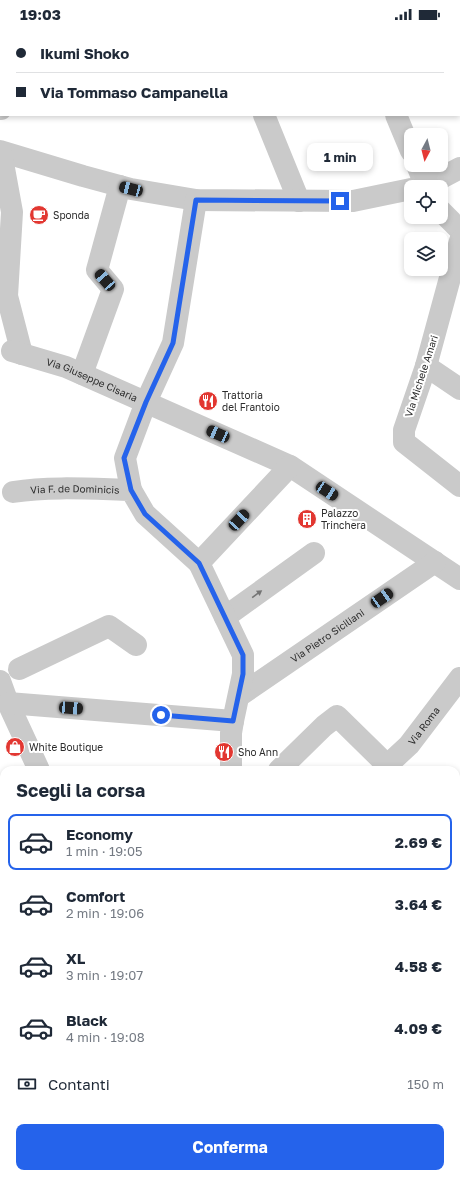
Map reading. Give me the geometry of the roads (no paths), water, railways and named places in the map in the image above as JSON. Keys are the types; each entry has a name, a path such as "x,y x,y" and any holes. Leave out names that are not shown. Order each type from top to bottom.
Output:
{"street":[{"path":"264,116 299,201"},
{"path":"396,116 404,134"},
{"path":"0,151 131,189 196,200 353,201 404,190"},
{"name":"Via Giuseppe Cisaria","path":"0,151 12,212 7,296 17,352 66,367 290,466 460,579"},
{"path":"435,180 460,168"},
{"path":"82,374 113,289 97,270 120,186"},
{"path":"131,490 124,458 146,402 173,343 196,200"},
{"path":"448,218 460,230"},
{"name":"Via Michele Amari","path":"460,242 426,366 404,430 404,442 460,486"},
{"path":"426,366 460,389"},
{"path":"231,766 233,721 243,674 243,655 199,563 290,466"},
{"name":"Via F. de Dominicis","path":"13,492 33,489 68,488 131,490 145,514 199,563"},
{"path":"225,617 314,553"},
{"name":"Via Pietro Siciliani","path":"239,696 435,562"},
{"path":"19,669 109,626 136,645"},
{"name":"Via Roma","path":"387,766 409,745 460,678"},
{"path":"0,681 8,703 37,766"},
{"path":"8,703 233,721"},
{"path":"283,766 324,726 337,716 383,766"}],"place":[{"name":"Sponda","path":"39,215"},
{"name":"Trattoria del Frantoio","path":"208,401"},
{"name":"Palazzo Trinchera","path":"307,519"},
{"name":"White Boutique","path":"15,747"},
{"name":"Sho Ann","path":"224,752"}]}
